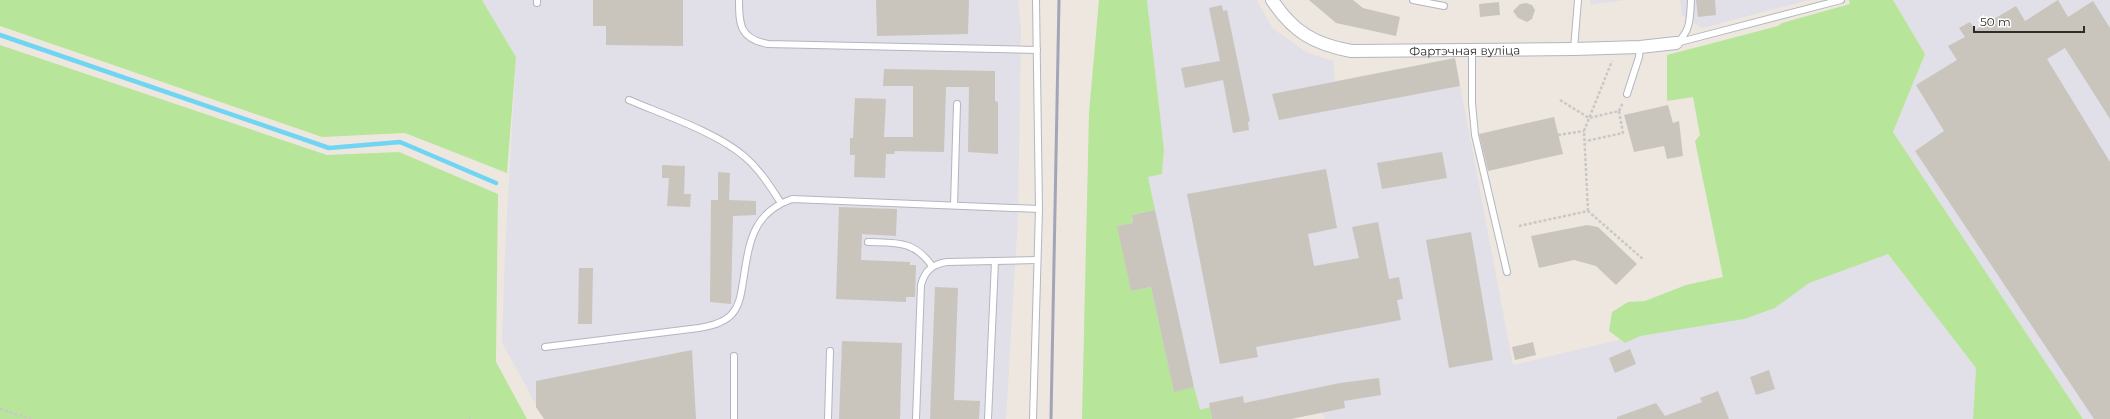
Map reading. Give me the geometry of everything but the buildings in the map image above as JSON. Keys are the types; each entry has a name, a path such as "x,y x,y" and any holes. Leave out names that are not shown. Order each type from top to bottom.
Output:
{"street":[{"name":"Фартэчная вуліца","path":"1272,0 1284,18 1300,32 1316,42 1333,48 1351,51 1616,48 1676,43"}],"lane":[{"path":"739,0 739,20 742,30 748,37 757,42 768,44 1037,50"},
{"path":"1033,419 1039,209 1036,0"},
{"path":"1413,0 1444,6"},
{"path":"1574,49 1578,0"},
{"path":"1676,43 1685,34 1688,27 1691,0"},
{"path":"1676,43 1841,0"},
{"path":"1628,94 1639,57 1640,47"},
{"path":"1472,49 1472,103 1475,135 1507,272"},
{"path":"628,100 709,135 733,148 757,169 781,203"},
{"path":"954,205 957,104"},
{"path":"545,348 713,326 724,321 732,314 738,305 749,246 754,232 761,219 770,210 781,203 803,198 1039,209"},
{"path":"868,242 908,245 922,252 932,266"},
{"path":"916,419 921,285 927,271 932,266 947,262 1037,260"},
{"path":"988,419 995,261"},
{"path":"828,419 830,351"},
{"path":"734,356 734,419"}],"path":[{"path":"1616,48 1615,54 1584,131 1586,141 1588,211 1644,260"},
{"path":"1560,100 1589,118 1619,111 1623,133 1586,141"},
{"path":"1558,135 1584,131"},
{"path":"1519,226 1588,211"},
{"path":"0,409 31,419"}],"shaded area":[{"path":"482,0 1018,0 1021,28 1018,216 1006,419 544,419 502,343 505,252 516,57"},
{"path":"1147,0 1257,0 1273,29 1308,53 1333,61 1335,81 1455,58 1513,365 1731,313 1867,227 1976,368 1973,419 1325,419 1322,412 1200,410 1174,392 1151,287 1131,291 1117,226 1132,215 1148,177 1162,174 1164,150"},
{"path":"1590,0 1624,0 1590,5"},
{"path":"1680,0 1809,0 1702,28 1682,15"},
{"path":"1893,0 2110,0 2110,419 2083,419 1893,132 1925,54"}],"green space":[{"path":"0,0 482,0 516,57 507,173 405,133 322,137 0,26"},
{"path":"1099,0 1147,0 1164,150 1162,174 1148,177 1155,210 1132,215 1133,223 1118,226 1131,291 1151,287 1174,391 1194,387 1200,410 1210,407 1212,419 1082,419 1089,113"},
{"path":"1849,0 1893,0 1925,54 1893,132 2083,419 1973,419 1976,368 1888,254 1809,283 1775,308 1744,319 1640,336 1625,343 1609,331 1612,312 1628,302 1645,301 1686,285 1723,277 1695,141 1700,135 1693,97 1667,101 1667,55 1778,26 1782,23 1850,4"},
{"path":"0,45 327,155 399,152 498,194 496,362 527,419 0,419"}],"waterway":[{"path":"0,35 329,148 400,142 496,183"}],"railway":[{"path":"1051,419 1059,0"}]}
